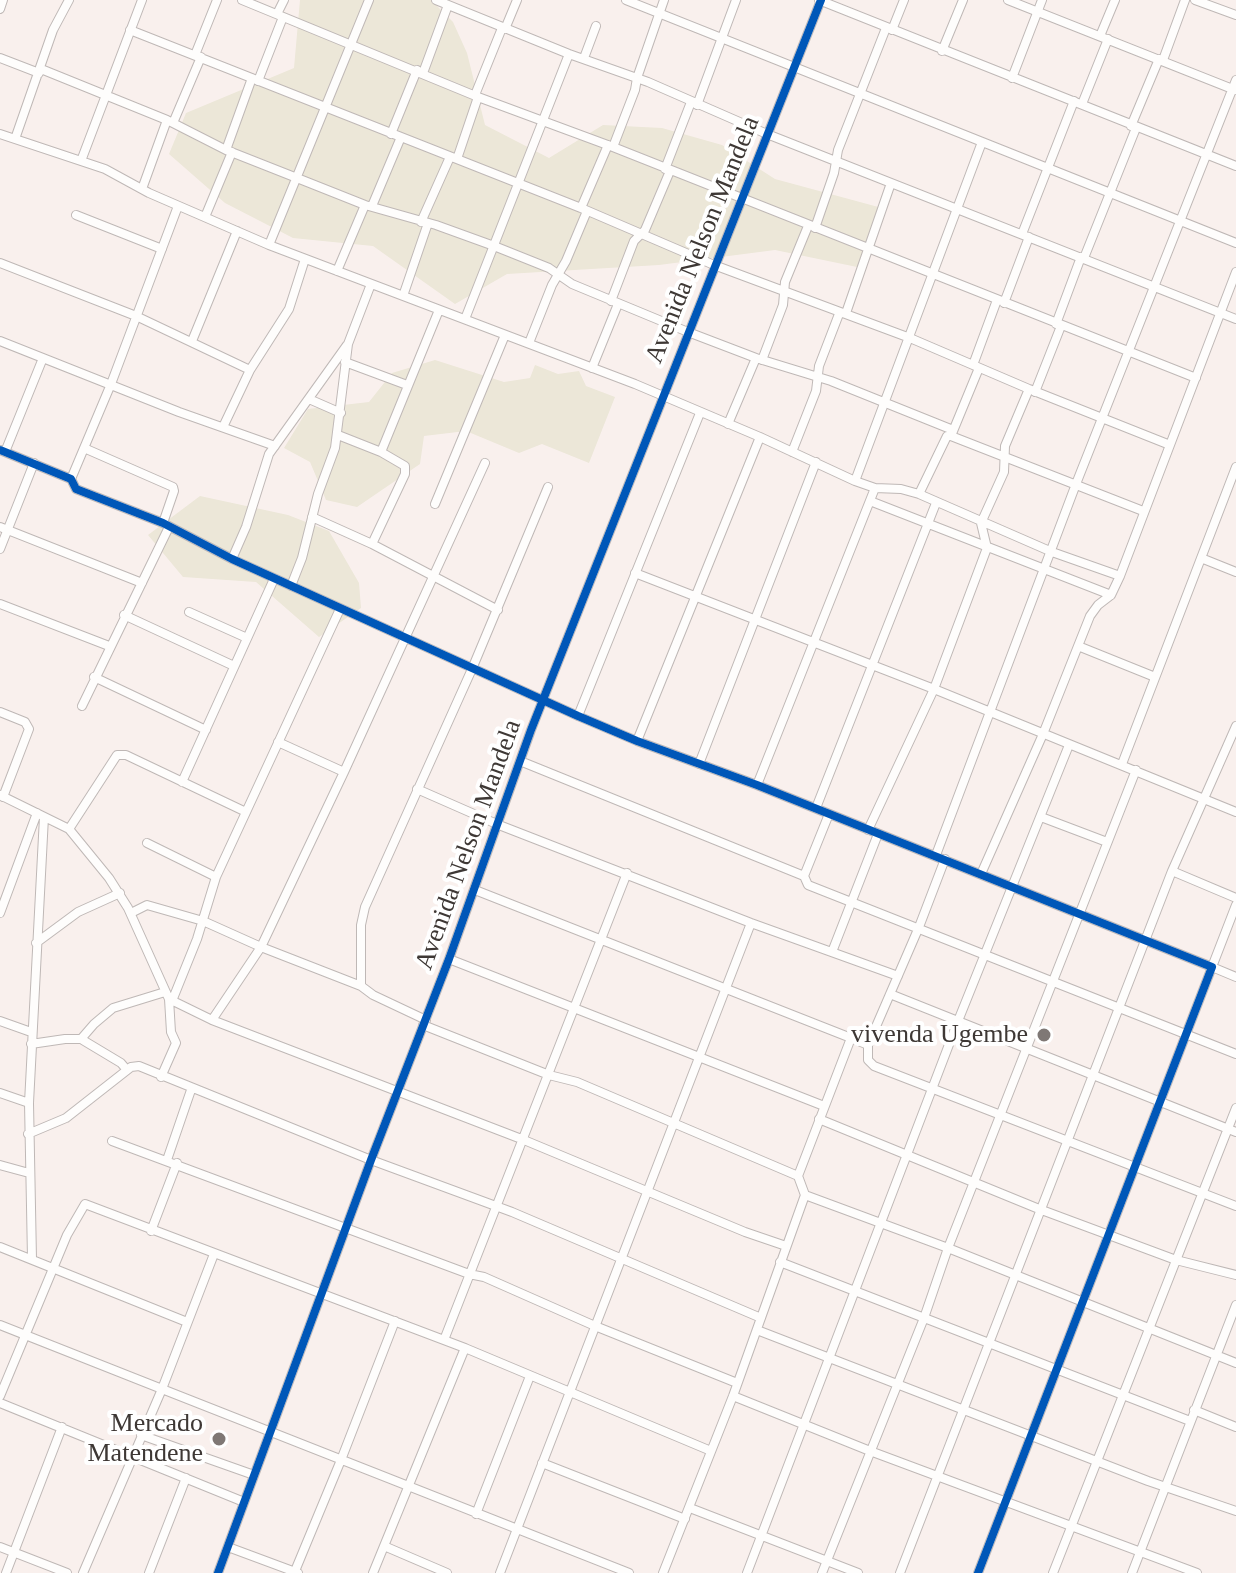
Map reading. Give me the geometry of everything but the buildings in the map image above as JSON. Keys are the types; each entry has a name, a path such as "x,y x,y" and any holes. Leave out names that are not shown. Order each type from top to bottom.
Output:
{"street":[{"path":"0,9 3,0"},
{"path":"81,161 142,0"},
{"path":"142,189 198,56 217,0"},
{"path":"242,0 476,96 1196,378"},
{"path":"205,217 284,0"},
{"path":"269,245 369,0"},
{"path":"403,296 424,222 517,0"},
{"path":"626,0 1236,243"},
{"path":"529,343 633,96 664,0"},
{"path":"592,368 634,241 641,234 736,0"},
{"path":"820,0 1236,166"},
{"name":"Avenida Nelson Mandela","path":"218,1573 475,890 520,761 820,0"},
{"path":"728,424 783,305 784,292 834,173 861,93 904,0"},
{"path":"942,51 963,0"},
{"path":"1008,0 1235,86 1076,484 990,713 919,927 868,1045 868,1060 874,1066 1236,1206"},
{"path":"1012,78 1042,0"},
{"path":"919,494 945,440 952,433 1047,168 1078,103 1104,38 1115,0"},
{"path":"868,830 934,689 987,548 981,523 1004,472 1005,446 1032,391 1185,0"},
{"path":"1195,0 1236,15"},
{"path":"15,139 65,2"},
{"path":"391,134 420,72 442,2 1236,319"},
{"path":"584,58 596,26"},
{"path":"130,30 518,183 714,265 910,338 1032,391 1170,445"},
{"path":"465,319 569,54"},
{"path":"0,58 106,94 229,151 297,178 494,246 614,302 759,359 817,376 885,402 1005,457 1143,511"},
{"path":"0,134 122,177 178,206 269,245 663,396 855,481 875,488 901,489 919,494 1052,552 1120,576"},
{"path":"337,271 401,137"},
{"path":"855,481 982,142"},
{"path":"792,452 816,391 817,376 891,183"},
{"path":"71,479 111,384 178,206"},
{"path":"76,215 162,249"},
{"path":"192,341 237,231"},
{"path":"223,427 250,370 287,315 305,259"},
{"path":"0,264 136,316 250,370"},
{"path":"981,874 1043,734 1090,616 1111,595 1120,576 1236,272"},
{"path":"232,559 246,527 263,468 275,446 348,344 371,284"},
{"path":"381,452 439,310"},
{"path":"435,504 505,335"},
{"path":"0,341 275,446"},
{"path":"291,586 338,435 348,344"},
{"path":"43,358 3,451 71,479 76,489 166,525 274,579 637,741 816,808 1236,977"},
{"path":"336,360 407,385"},
{"path":"309,399 341,413"},
{"path":"578,716 700,413"},
{"path":"338,435 403,463 406,470 372,544"},
{"path":"637,741 760,437"},
{"path":"82,706 142,583 166,525 174,491 173,487 84,448"},
{"path":"699,764 816,462"},
{"path":"0,549 4,529 34,463"},
{"path":"212,1020 261,947 485,463"},
{"path":"1122,764 1236,467"},
{"path":"361,986 361,925 365,907 498,610 548,487"},
{"path":"757,785 875,488"},
{"path":"870,501 1111,595"},
{"path":"816,808 936,503"},
{"path":"312,517 372,544 498,610"},
{"path":"4,529 142,583"},
{"path":"1201,558 1236,572"},
{"path":"635,573 934,689 1236,812"},
{"path":"182,782 274,579"},
{"path":"0,604 109,646"},
{"path":"169,997 203,921 216,877 340,609"},
{"path":"189,612 247,638"},
{"path":"124,615 234,666"},
{"path":"1078,646 1155,677"},
{"path":"94,677 206,730"},
{"path":"0,712 25,722 29,729 1,796 69,829 120,893 169,997 171,1032 176,1043 161,1077"},
{"path":"900,1573 1172,871 1236,726"},
{"path":"278,742 344,772"},
{"path":"747,1573 958,1021 1069,745"},
{"path":"69,829 117,755 126,755 246,812"},
{"path":"520,761 804,876 808,885 1236,1054"},
{"path":"822,1573 1136,770"},
{"path":"417,789 499,825 751,923 898,976"},
{"path":"804,876 829,814"},
{"path":"0,913 41,815"},
{"path":"32,1259 28,1134 41,815"},
{"path":"1041,817 1107,842"},
{"path":"832,952 878,834"},
{"path":"147,843 216,877"},
{"path":"1172,871 1236,898"},
{"path":"444,1340 627,873"},
{"path":"475,890 868,1045"},
{"path":"36,943 78,912 120,893"},
{"path":"131,913 147,905 203,921 361,986 425,1022 549,1075 577,1082 798,1176"},
{"path":"978,1573 1236,905"},
{"path":"500,1573 751,923"},
{"path":"449,959 824,1106"},
{"path":"890,994 1232,1130"},
{"path":"81,1039 113,1008 169,997 212,1020 524,1140 786,1246"},
{"path":"0,1021 31,1032"},
{"path":"663,1573 733,1396 805,1195 798,1176 851,1038"},
{"path":"31,1044 81,1039 121,1063 127,1070"},
{"path":"28,1134 66,1118 131,1067 139,1066 191,1090 497,1206 761,1318"},
{"path":"151,1231 191,1090"},
{"path":"0,1093 29,1103"},
{"path":"1053,1573 1202,1194 1232,1130 1236,1108"},
{"path":"819,1119 1108,1235 1176,1260 1236,1275"},
{"path":"112,1141 497,1282 595,1326 737,1383"},
{"path":"0,1165 29,1173"},
{"path":"805,1195 948,1248 1236,1363"},
{"path":"0,1396 67,1235 85,1204 465,1348 711,1451"},
{"path":"0,1247 187,1322"},
{"path":"83,1573 162,1389 214,1254"},
{"path":"780,1262 1190,1421"},
{"path":"1132,1573 1236,1305"},
{"path":"228,1547 296,1572 395,1321"},
{"path":"0,1325 629,1573"},
{"path":"757,1330 1164,1487 1236,1511"},
{"path":"373,1573 465,1348"},
{"path":"476,1514 530,1376"},
{"path":"733,1396 870,1451 1197,1573"},
{"path":"0,1403 244,1502"},
{"path":"1194,1410 1236,1427"},
{"path":"6,1573 62,1427"},
{"path":"141,1435 254,1475"},
{"path":"542,1463 685,1519"},
{"path":"149,1573 186,1478"},
{"path":"690,1508 858,1573"},
{"path":"384,1546 447,1573"},
{"path":"0,1547 67,1573"}],"shaded area":[{"path":"300,0 431,0 453,22 467,53 485,125 549,158 603,125 662,128 722,145 775,179 882,208 857,267 775,250 659,265 507,274 455,304 373,246 293,238 225,203 169,154 186,113 294,68"},
{"path":"435,360 504,382 530,378 535,365 558,374 579,371 586,386 615,397 589,463 542,444 519,453 466,431 424,436 420,464 357,507 326,500 310,462 284,448 308,409 369,402 392,373"},
{"path":"200,496 288,515 329,531 359,583 361,608 319,637 256,582 183,577 148,535"}],"cycle path":[{"path":"218,1573 449,959 531,730 821,0"},
{"path":"0,450 71,479 76,489 163,523 232,559 578,716 1212,967 978,1573"}],"place":[{"name":"vivenda Ugembe","path":"1044,1035"},
{"name":"Mercado Matendene","path":"219,1439"}]}
